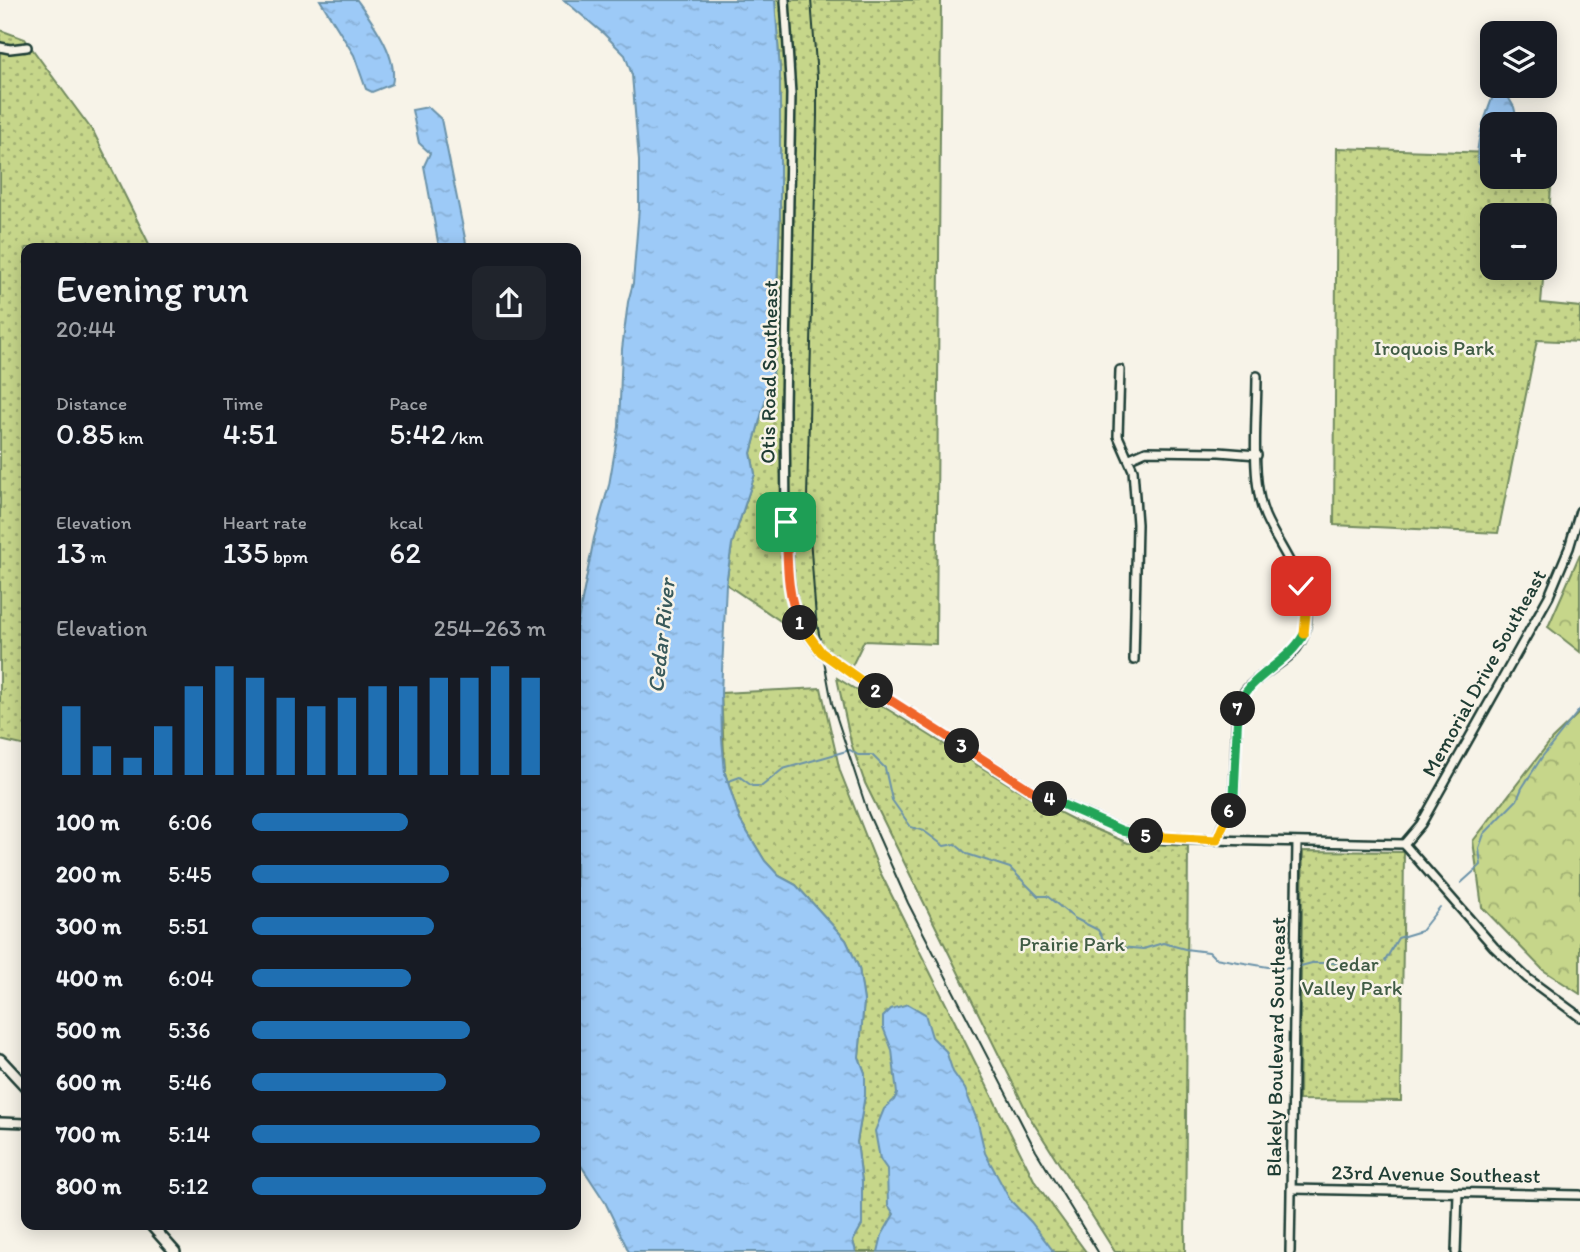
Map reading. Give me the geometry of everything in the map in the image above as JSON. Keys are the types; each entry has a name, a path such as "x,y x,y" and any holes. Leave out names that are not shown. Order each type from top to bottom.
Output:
{"main road":[{"path":"0,1059 21,1082"},
{"path":"155,1230 175,1252"}],"street":[{"name":"Otis Road Southeast","path":"785,0 791,94 785,407 789,580 799,622 821,652 883,696 1034,792 1123,831 1164,839 1404,844"},
{"path":"0,47 27,47"},
{"path":"1120,370 1118,436 1133,470 1137,524 1134,660"},
{"path":"1217,840 1234,796 1237,711 1241,699 1245,690 1292,653 1305,634 1306,624 1301,586 1272,531 1259,498 1257,376"},
{"path":"1130,458 1146,451 1257,455"},
{"name":"Memorial Drive Southeast","path":"1404,844 1421,824 1549,596 1569,548 1580,511"},
{"name":"Blakely Boulevard Southeast","path":"1290,1252 1297,843"},
{"path":"1404,844 1494,947 1527,978 1580,1017"},
{"path":"0,1122 21,1123"},
{"name":"23rd Avenue Southeast","path":"1292,1189 1580,1195"},
{"path":"1456,1252 1458,1193"}],"green space":[{"path":"775,0 941,0 936,644 864,641 849,672 726,584 732,544 755,474 751,453 774,368 780,215 780,71"},
{"path":"0,30 25,39 94,133 149,243 21,243 21,745 0,740"},
{"name":"Iroquois Park","path":"1337,148 1480,153 1480,189 1551,189 1550,203 1480,203 1480,280 1543,280 1541,303 1580,307 1580,342 1537,340 1498,533 1334,525"},
{"path":"1580,554 1580,652 1548,627"},
{"name":"Prairie Park","path":"837,678 1028,796 1074,820 1128,843 1188,846 1185,1252 1115,1252 1029,1116 865,783 851,743"},
{"path":"821,688 840,771 880,872 1035,1182 1086,1252 856,1252 853,1241 862,1224 862,1182 857,1142 865,1095 865,1073 859,1057 864,1001 859,968 846,940 796,885 779,876 765,861 740,820 725,773 721,693"},
{"path":"1580,712 1580,994 1543,970 1482,907 1473,841 1552,739"},
{"name":"Cedar Valley Park","path":"1303,851 1404,852 1401,1101 1299,1100"}],"water":[{"path":"320,0 357,0 388,51 392,62 392,84 372,92 366,89 354,55"},
{"name":"Cedar River","path":"564,0 775,0 780,71 780,215 774,368 751,453 755,474 732,544 726,584 721,693 722,739 725,773 740,820 765,861 779,876 796,885 846,940 859,968 864,1001 859,1057 865,1073 865,1095 857,1142 862,1182 862,1225 853,1241 856,1252 629,1252 605,1202 581,1166 581,605 594,538 609,485 619,427 622,349 633,283 639,208 639,161 632,75 625,55"},
{"path":"1492,98 1509,98 1515,112 1487,112"},
{"path":"428,107 441,119 466,243 438,242 424,166 430,153 419,143 412,110"},
{"path":"1480,138 1480,165 1477,155"},
{"path":"908,1004 925,1014 932,1037 946,1051 953,1072 965,1089 978,1123 985,1153 1010,1200 1054,1252 878,1252 882,1235 894,1214 888,1205 887,1169 880,1159 875,1131 884,1109 897,1094 892,1050 883,1027 883,1017 891,1009"}],"waterway":[{"path":"1461,883 1481,865 1479,848 1484,834 1517,800 1542,757 1580,709"},
{"path":"726,782 740,777 752,786 762,786 783,769 850,750 858,755 872,755 885,768 892,800 911,827 924,831 944,846 955,844 967,854 1010,868 1038,896 1047,896 1074,918 1098,930 1103,939 1119,947 1143,949 1163,943 1209,952 1215,958 1280,969 1291,968"},
{"path":"1385,961 1398,938 1421,931 1440,907"},
{"path":"1297,967 1312,963 1334,963 1347,970 1377,964"}],"railway":[{"path":"811,0 817,115 807,497 816,618 832,703 868,813 908,903 1036,1151 1098,1252"}],"route":[{"path":"786,522 789,580 794,610 799,622 821,652 883,696 1034,792 1123,831 1164,839 1217,840 1234,796 1237,711 1245,690 1292,653 1305,634 1306,613 1301,586"}]}
